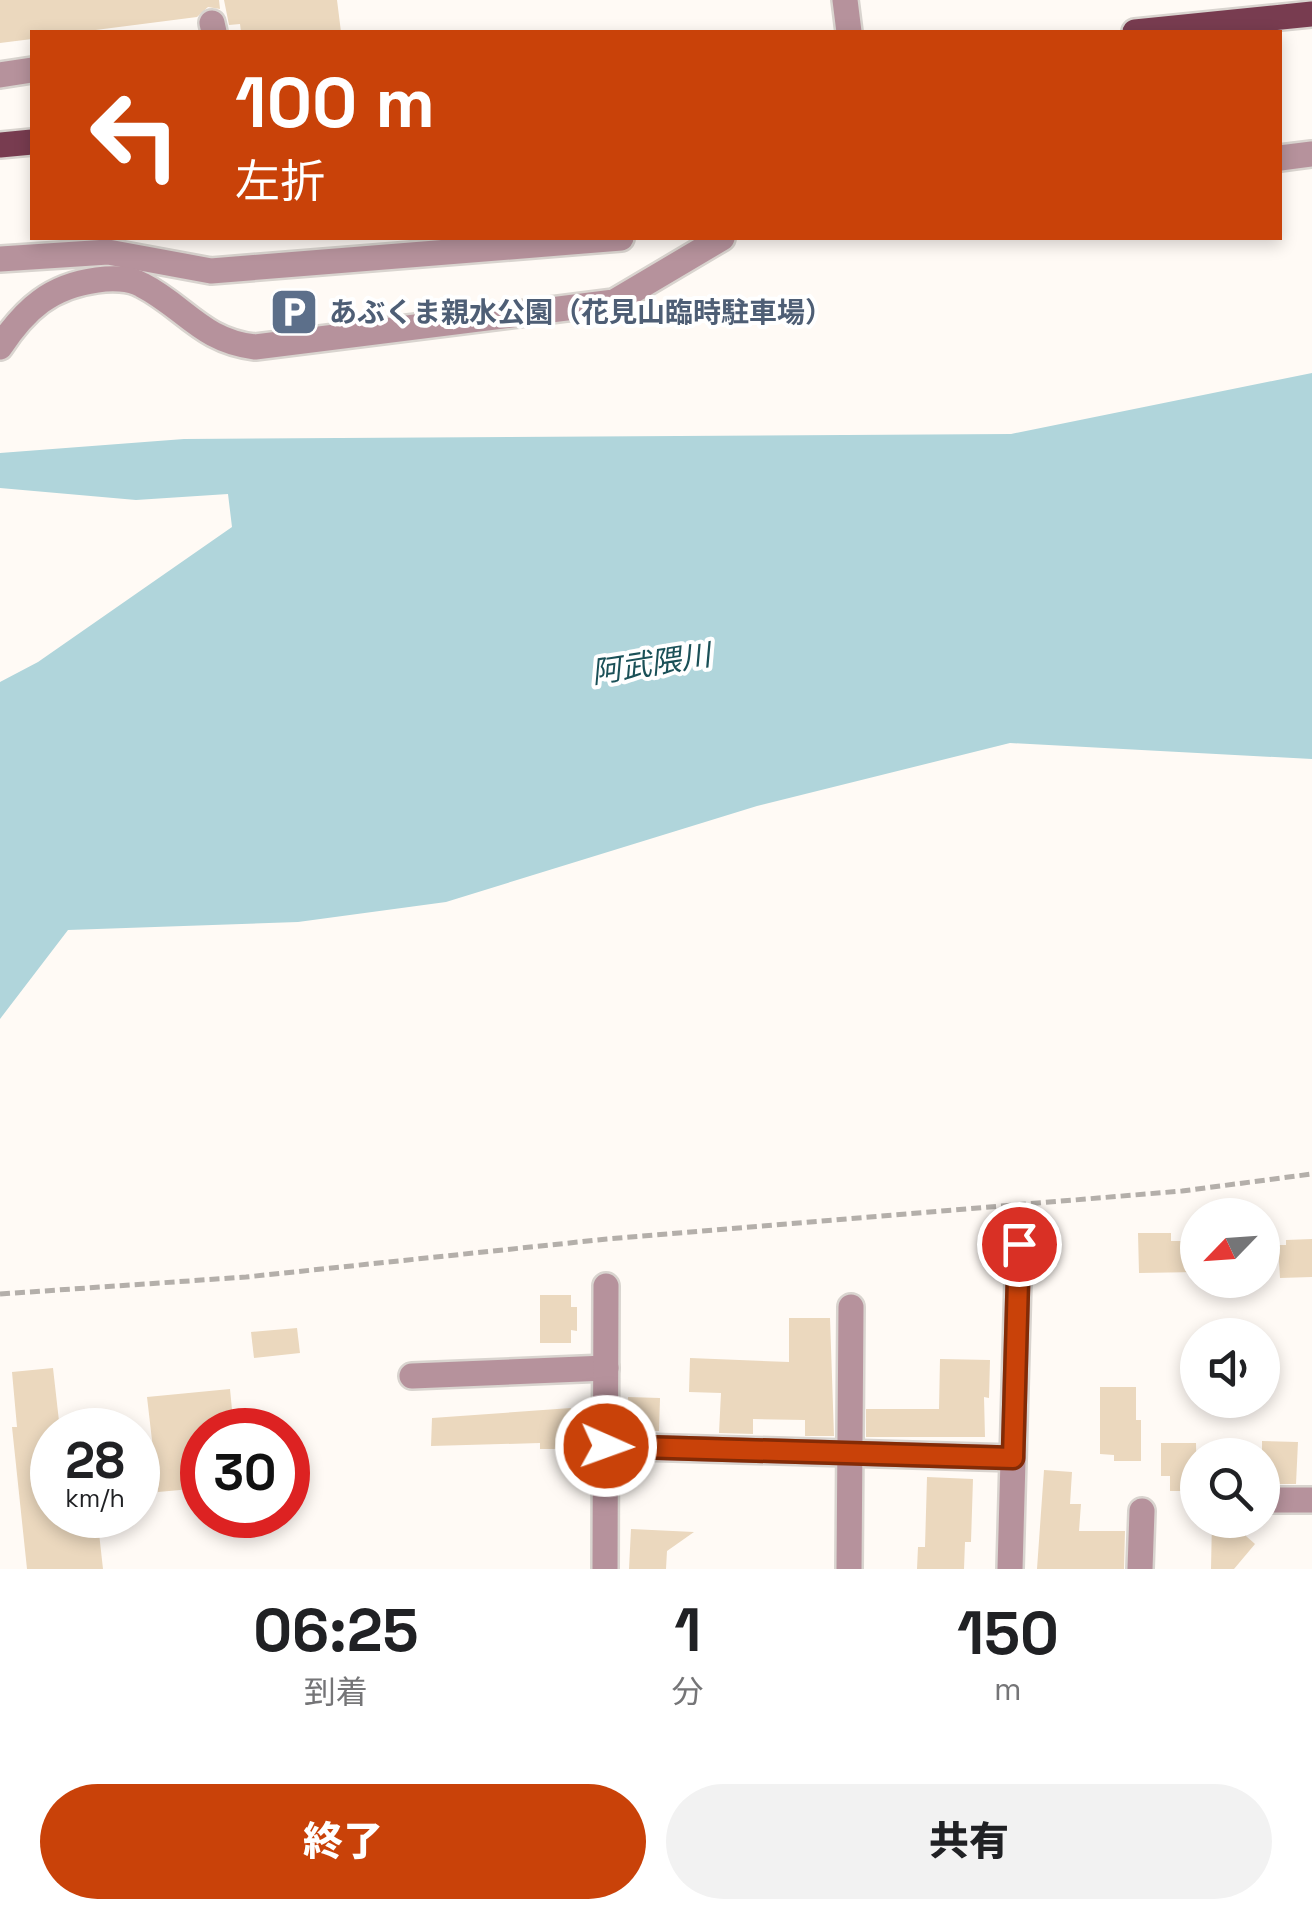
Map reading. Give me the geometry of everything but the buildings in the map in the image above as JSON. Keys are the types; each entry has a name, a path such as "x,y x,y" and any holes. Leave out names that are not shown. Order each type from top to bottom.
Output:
{"main road":[{"path":"1154,30 1312,14"},
{"path":"0,146 30,142"}],"street":[{"path":"845,0 848,30"},
{"path":"0,75 30,70"},
{"path":"1282,158 1312,154"},
{"path":"0,259 108,252 211,271 596,240"},
{"path":"0,347 36,302 68,284 108,278 137,282 209,334 230,344 255,347 614,302 719,240"},
{"path":"1010,1569 1019,1244"},
{"path":"605,1569 606,1286"},
{"path":"849,1569 850,1307"},
{"path":"412,1376 606,1368"},
{"path":"606,1446 1013,1458"},
{"path":"1280,1500 1312,1500"},
{"path":"1140,1569 1142,1511"}],"path":[{"path":"0,1294 246,1277 607,1239 1182,1190 1312,1174"}],"water":[{"name":"阿武隈川","path":"1312,373 1312,759 1010,743 757,806 446,902 298,922 68,930 0,1019 0,682 38,662 232,527 228,494 136,500 0,488 0,453 184,439 1011,434"}],"place":[{"name":"あぶくま親水公園（花見山臨時駐車場）","path":"294,312"}],"route":[{"path":"606,1446 1013,1458 1019,1244"}]}
